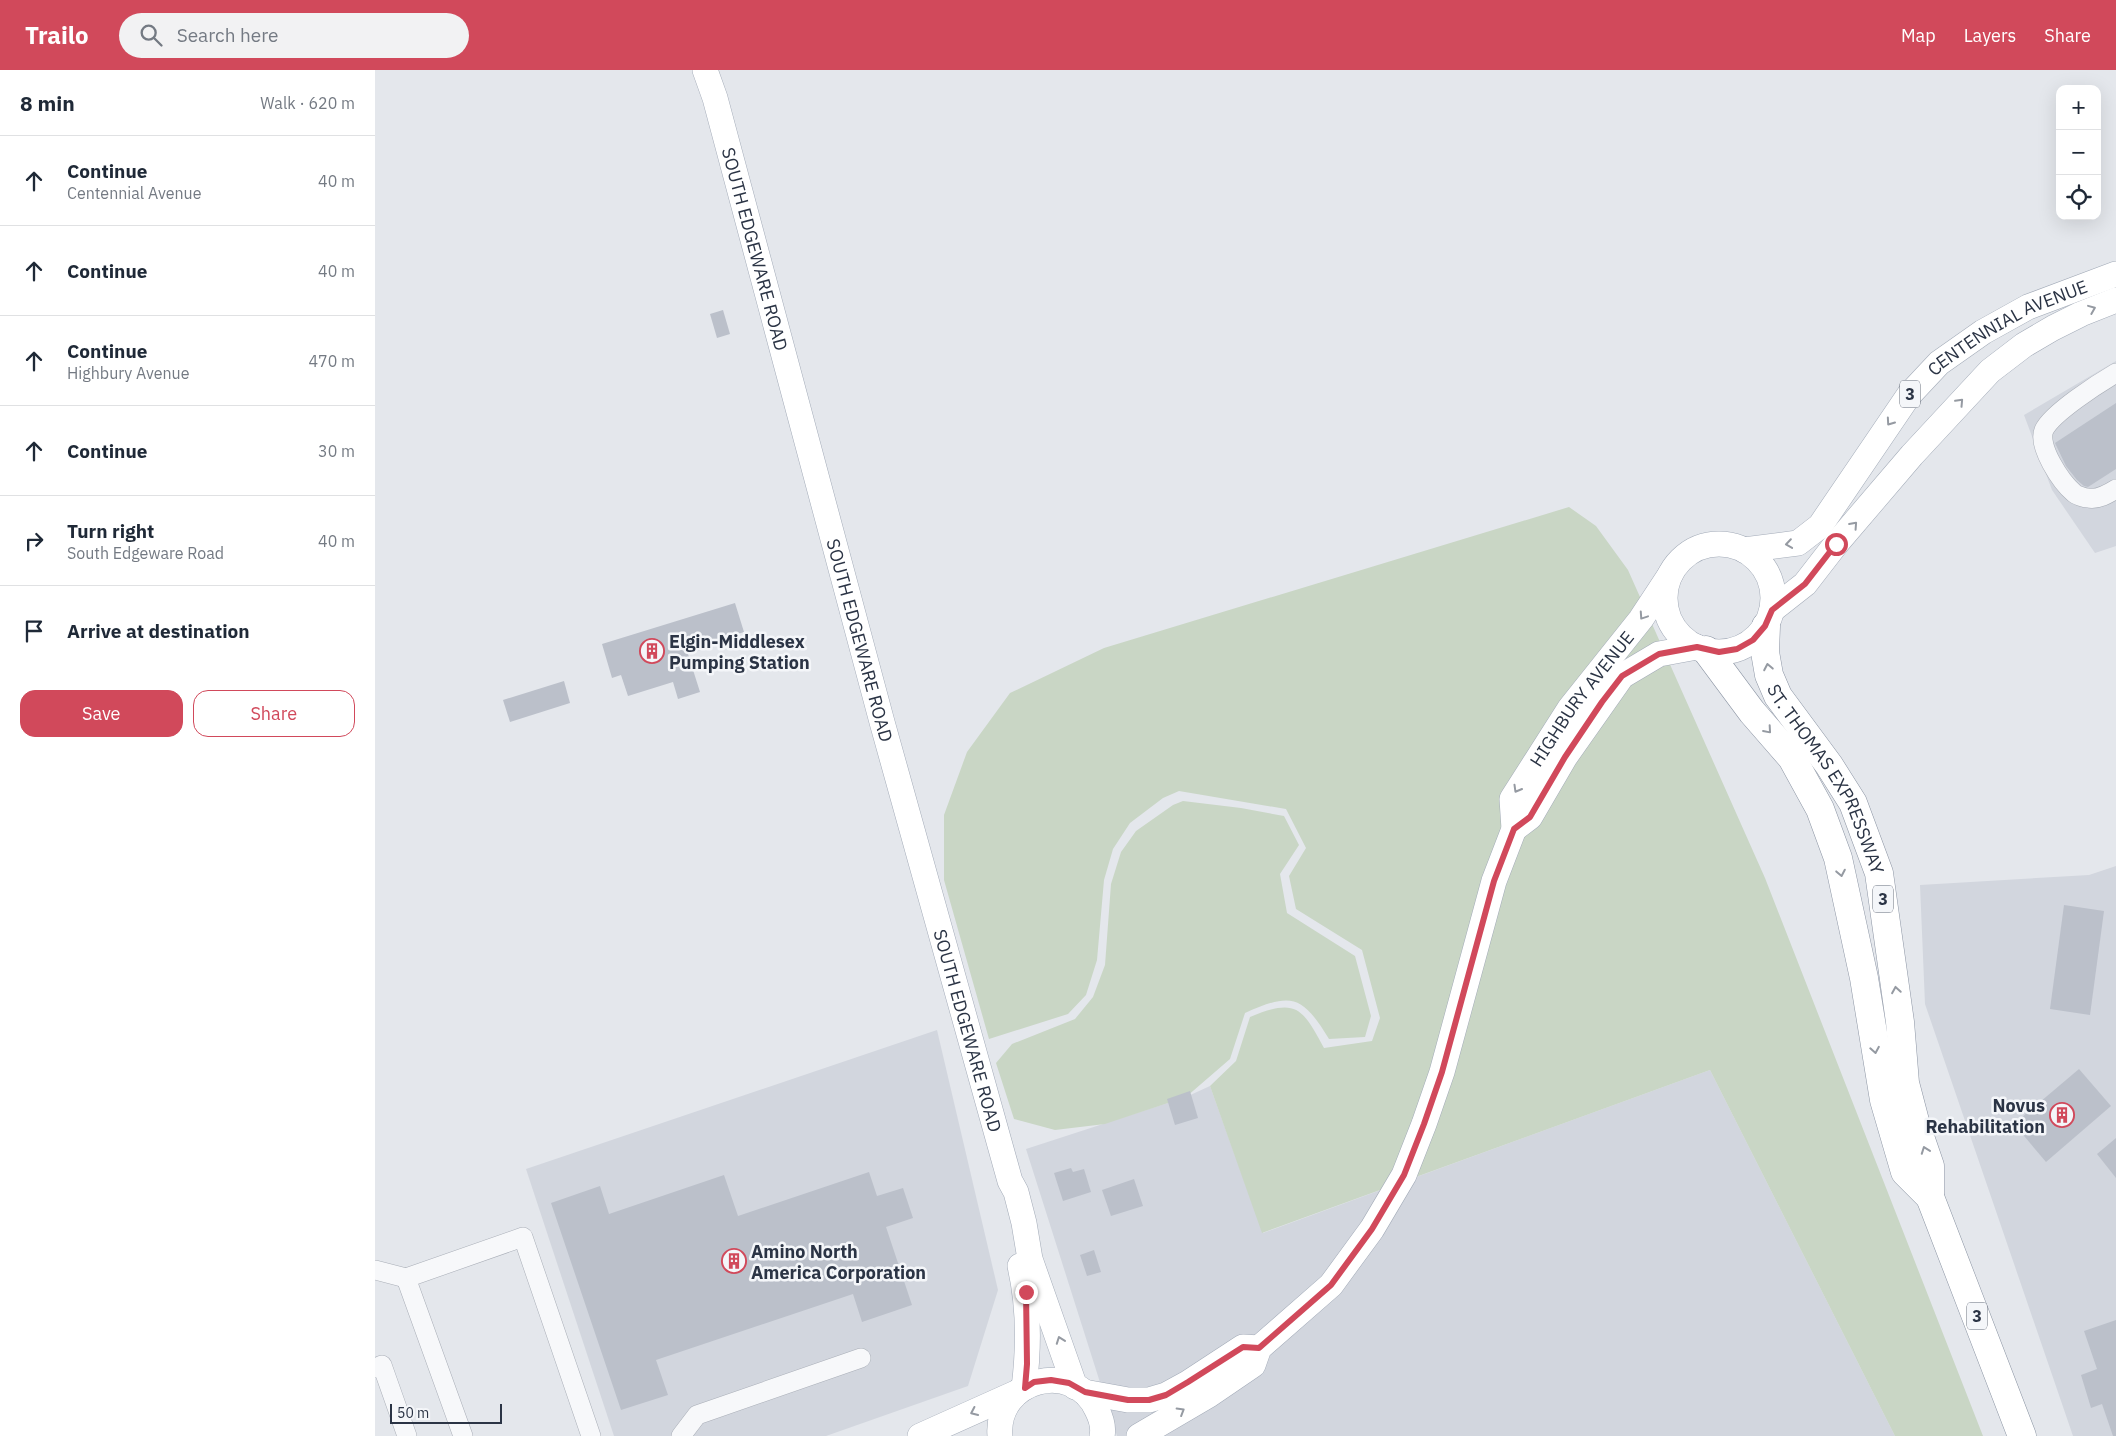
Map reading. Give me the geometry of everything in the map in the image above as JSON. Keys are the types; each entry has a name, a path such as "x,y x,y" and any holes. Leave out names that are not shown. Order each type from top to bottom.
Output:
{"highway":[{"name":"ST. THOMAS EXPRESSWAY","path":"1769,618 1765,652 1769,675 1778,696 1829,765 1853,803 1879,873 1901,1022 1905,1083 1916,1125 1930,1166 1930,1197 2022,1436"},
{"name":"ST. THOMAS EXPRESSWAY","path":"1701,649 1792,758 1820,809 1838,858 1864,978 1884,1100 1905,1172 1930,1197"}],"main road":[{"name":"SOUTH EDGEWARE ROAD","path":"705,70 715,98 882,722 1010,1181 1016,1192 1030,1259 1080,1389 1094,1403 1101,1417 1102,1436"},
{"name":"SOUTH EDGEWARE ROAD","path":"712,70 715,98"},
{"name":"CENTENNIAL AVENUE","path":"1744,550 1798,543 1820,526 1909,395 1939,363 1983,332 2028,307 2116,274"},
{"name":"CENTENNIAL AVENUE","path":"1769,618 1805,584 1836,544 1913,455 1990,371 2024,345 2053,328 2116,300"},
{"path":"1710,544 1728,544 1744,550 1758,561 1768,575 1773,592 1769,618 1753,640 1737,649 1719,652 1701,649 1685,641 1673,627 1666,610 1665,592 1670,575 1680,560 1694,550 1710,544"},
{"name":"HIGHBURY AVENUE","path":"1139,1436 1209,1395 1253,1365 1259,1348 1331,1285 1372,1229 1404,1175 1442,1072 1494,881 1514,829 1512,799 1569,708 1641,619 1670,575"},
{"name":"HIGHBURY AVENUE","path":"1514,829 1530,817 1565,757 1622,676 1659,654 1701,649"},
{"name":"SOUTH EDGEWARE ROAD","path":"1010,1181 1005,1194 1026,1292 1027,1364 1021,1390"},
{"path":"921,1436 1021,1390 1034,1382 1051,1380 1069,1383 1080,1389 1128,1400 1149,1400 1166,1395 1181,1387 1243,1347 1259,1348"},
{"path":"1000,1436 1002,1415 1009,1402 1021,1390"}],"lane":[{"path":"2116,373 2052,418 2043,431 2044,448 2054,468 2074,493 2089,498 2105,495 2116,489"},
{"path":"375,1270 406,1278 523,1237 591,1436"},
{"path":"406,1278 463,1436"},
{"path":"681,1436 697,1415 861,1358"},
{"path":"375,1368 382,1365 407,1436"}],"shaded area":[{"path":"2116,361 2116,546 2095,553 2052,490 2024,415"},
{"path":"2116,866 2116,1436 2073,1436 1925,1004 1920,885 2089,875"},
{"path":"937,1030 998,1290 968,1386 826,1436 614,1436 526,1169"},
{"path":"1710,1070 1895,1436 1117,1436 1026,1149 1186,1097 1210,1086 1263,1233"}],"green space":[{"path":"1569,507 1596,526 1628,570 1765,878 1983,1436 1895,1436 1710,1070 1262,1233 1210,1086 1236,1061 1250,1017 1265,1011 1278,1008 1296,1010 1310,1023 1324,1048 1372,1041 1380,1018 1362,950 1296,909 1289,876 1306,848 1286,809 1179,791 1163,798 1130,823 1113,849 1104,880 1097,960 1086,995 1068,1014 989,1039 944,880 944,815 967,752 1010,693 1104,648"},
{"path":"1183,801 1241,808 1284,816 1299,845 1280,874 1287,913 1355,956 1371,1016 1365,1037 1329,1039 1320,1024 1303,1006 1285,1000 1274,1002 1245,1013 1230,1059 1186,1097 1105,1124 1055,1130 1014,1119 996,1063 1012,1044 1075,1019 1093,997 1105,965 1111,884 1121,852 1136,831 1173,805"}],"building":[{"path":"723,310 730,334 717,338 710,314"},
{"path":"2116,403 2116,469 2088,487 2084,486 2066,466 2055,443"},
{"name":"Elgin-Middlesex Pumping Station","path":"735,603 744,632 709,643 711,647 688,654 700,692 678,699 673,682 628,696 621,675 612,678 602,644"},
{"path":"564,681 570,703 510,722 503,700"},
{"path":"2064,905 2104,911 2090,1015 2050,1009"},
{"name":"Novus Rehabilitation","path":"2079,1069 2111,1106 2046,1162 2014,1124"},
{"path":"1190,1091 1198,1118 1175,1125 1167,1099"},
{"path":"2116,1138 2116,1178 2097,1154"},
{"path":"1071,1168 1073,1172 1084,1169 1091,1192 1063,1201 1054,1173"},
{"name":"Amino North America Corporation","path":"869,1172 877,1196 903,1188 913,1218 886,1227 912,1305 862,1322 853,1294 656,1360 668,1395 621,1410 551,1203 600,1186 609,1214 724,1175 738,1216"},
{"path":"1134,1179 1143,1206 1111,1216 1102,1190"},
{"path":"1094,1250 1101,1272 1087,1276 1080,1255"},
{"path":"2116,1320 2116,1436 2113,1436 2102,1404 2091,1408 2081,1375 2097,1369 2084,1331"}],"place":[{"name":"Elgin-Middlesex Pumping Station","path":"652,651"},
{"name":"Novus Rehabilitation","path":"2062,1115"},
{"name":"Amino North America Corporation","path":"734,1261"}],"route":[{"path":"1026,1292 1027,1364 1025,1388 1034,1382 1051,1380 1069,1383 1085,1392 1128,1400 1149,1400 1166,1395 1243,1347 1259,1348 1299,1315 1331,1285 1372,1229 1404,1175 1442,1072 1494,881 1514,829 1530,817 1565,757 1602,702 1622,676 1659,654 1697,647 1701,650 1719,652 1737,649 1753,640 1765,626 1772,610 1805,584 1836,544"}]}
